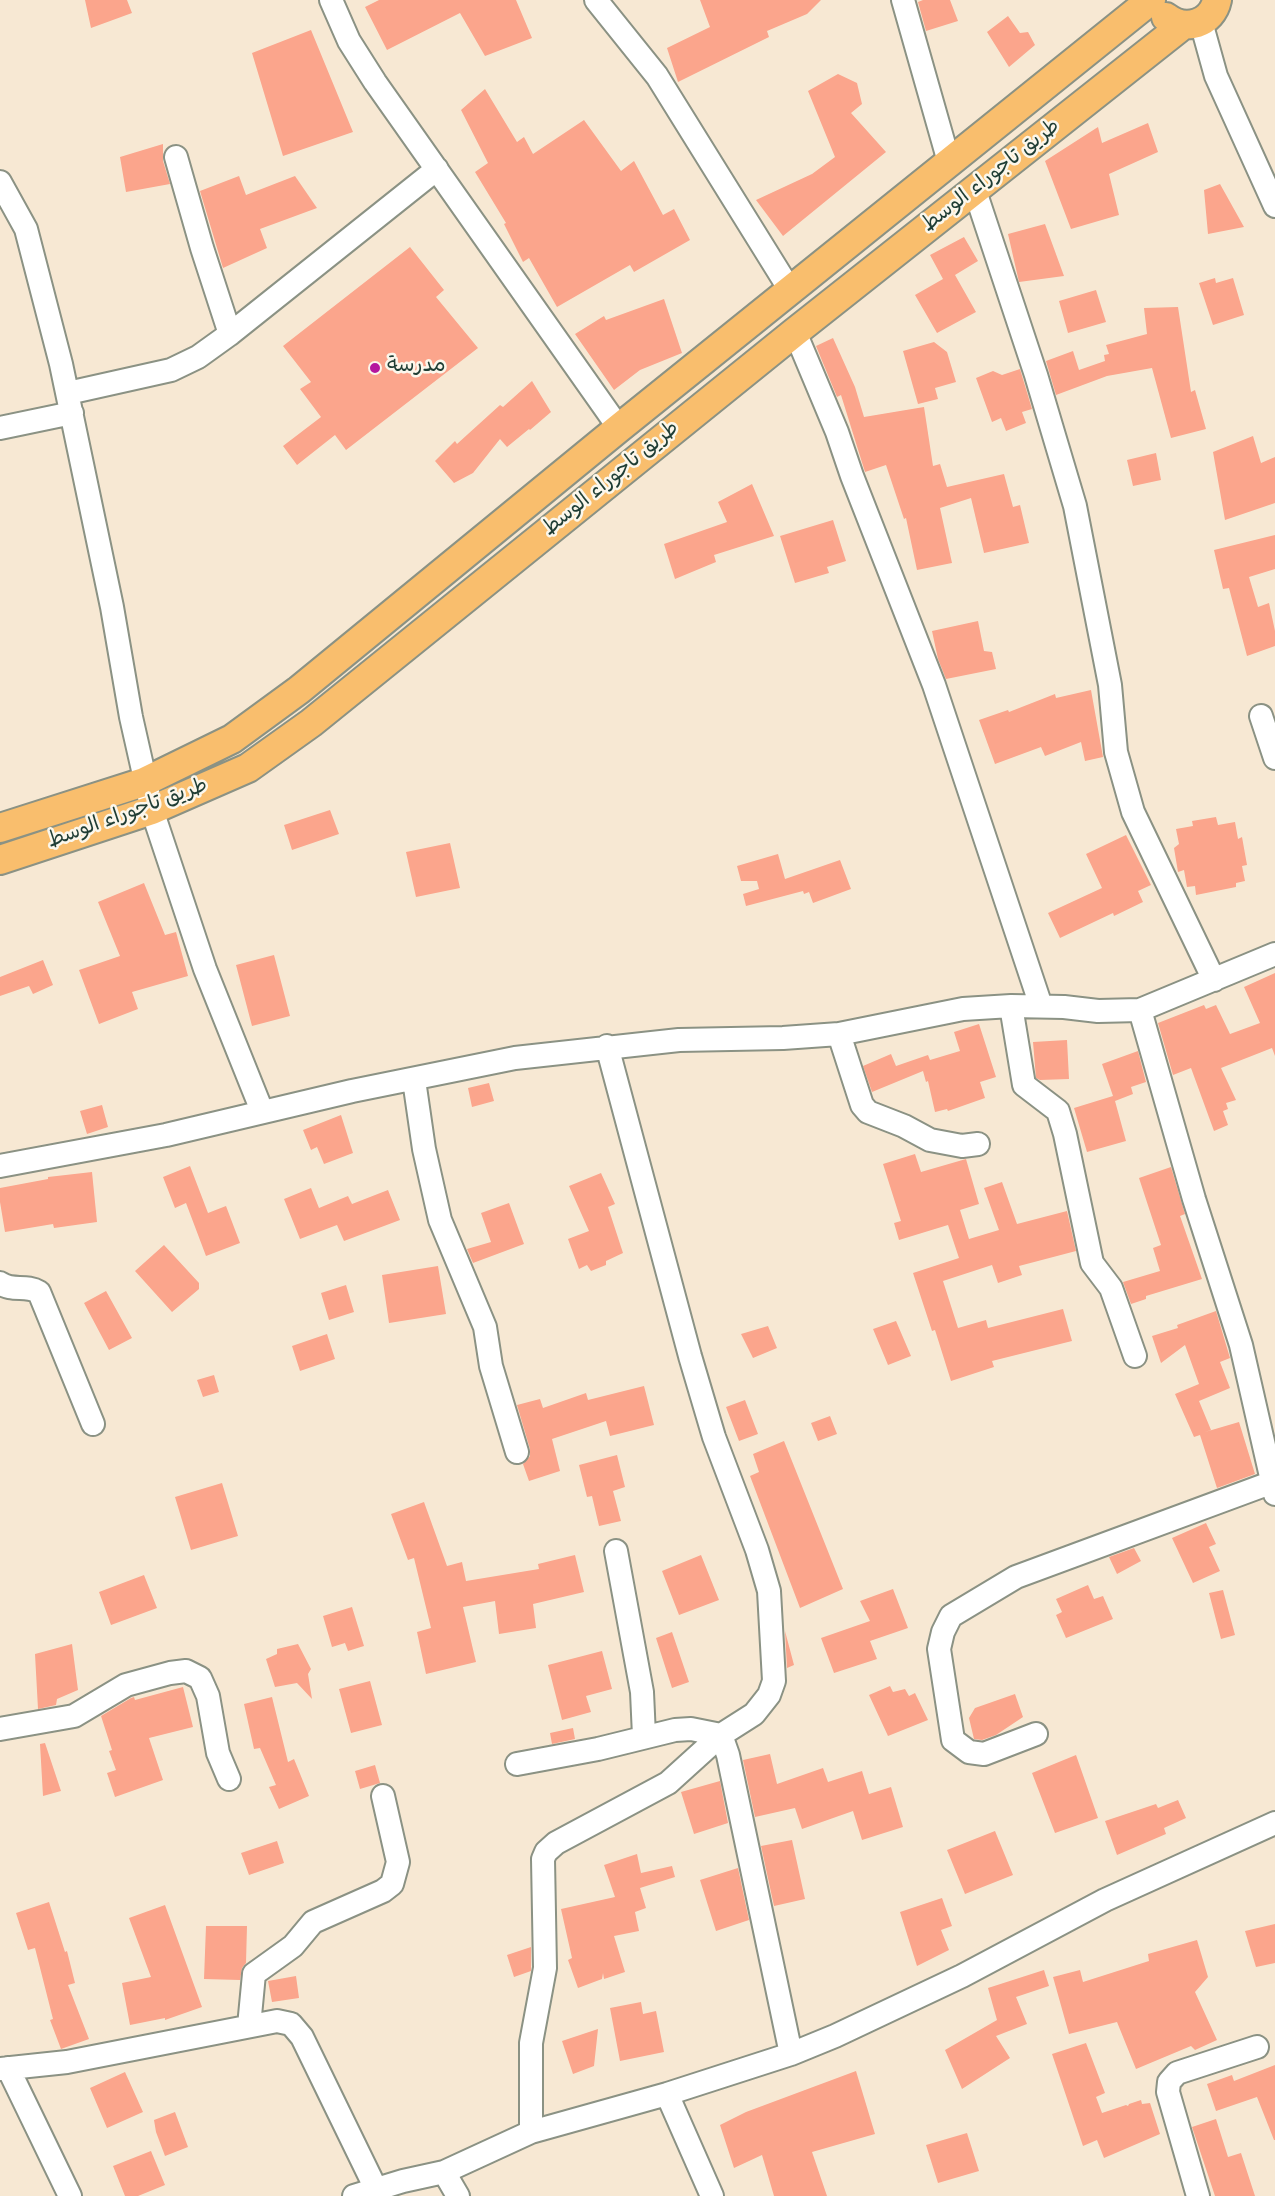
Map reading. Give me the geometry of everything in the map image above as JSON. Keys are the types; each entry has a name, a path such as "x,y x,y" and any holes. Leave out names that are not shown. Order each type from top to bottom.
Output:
{"main road":[{"path":"0,828 144,782 232,739 299,690 619,428 1151,0"},
{"path":"1157,0 1164,16 1173,22 1200,16"},
{"name":"طريق تاجوراء الوسط","path":"0,860 152,810 248,768 310,723 795,332 1200,16"}],"street":[{"path":"331,0 349,41 619,428"},
{"path":"596,0 657,76 790,290"},
{"path":"903,0 949,162"},
{"path":"1200,16 1216,76 1275,206"},
{"path":"176,157 230,334"},
{"path":"0,428 171,370 198,357 437,169"},
{"path":"0,182 26,229 37,265 70,403 112,607 144,782 205,969 262,1111"},
{"path":"975,191 1036,375 1074,506 1110,685 1116,752 1124,788 1132,812 1214,980"},
{"path":"795,332 837,432 934,685 1041,1006"},
{"path":"1261,716 1275,758"},
{"path":"0,1166 166,1135 352,1090 414,1080 515,1058 607,1046 679,1040 839,1034 963,1009 1041,1006 1098,1011 1140,1010 1275,954"},
{"path":"1011,1006 1024,1085 1058,1111 1065,1134 1092,1263 1111,1288 1135,1356"},
{"path":"1036,1734 984,1754 969,1752 953,1740 939,1648 943,1632 951,1616 1016,1577 1274,1488 1268,1425 1194,1199 1140,1010"},
{"path":"839,1034 862,1105 868,1112 904,1126 930,1140 962,1146 978,1144"},
{"path":"531,2132 531,2043 534,2017 545,1968 543,1859 546,1851 556,1843 668,1783 721,1735 754,1713 769,1695 774,1681 769,1591 757,1550 714,1437 607,1046"},
{"path":"414,1080 424,1149 440,1220 485,1326 491,1366 517,1452"},
{"path":"0,1283 6,1288 32,1287 39,1292 93,1424"},
{"path":"616,1551 642,1692 644,1736"},
{"path":"0,1729 74,1716 126,1685 186,1671 200,1678 208,1696 218,1752 229,1779"},
{"path":"517,1764 598,1749 644,1736 691,1729 721,1735"},
{"path":"721,1735 728,1755 791,2054"},
{"path":"249,2026 254,1974 293,1946 313,1922 383,1891 392,1884 398,1862 383,1796"},
{"path":"354,2196 444,2172 531,2132 667,2094 791,2054 835,2036 962,1976 1125,1890 1275,1823"},
{"path":"70,2196 4,2069 67,2062 277,2021 291,2024 302,2037 376,2189"},
{"path":"1198,2196 1168,2092 1169,2082 1177,2073 1257,2047"},
{"path":"667,2094 712,2196"},
{"path":"444,2172 458,2196"}],"building":[{"path":"85,0 127,0 132,13 91,28"},
{"path":"379,0 516,0 532,38 485,56 460,13 387,50 365,7"},
{"path":"700,0 821,0 807,14 767,31 769,37 678,82 667,48 710,27"},
{"path":"950,0 958,21 926,31 918,2"},
{"path":"1008,16 1020,33 1028,32 1035,45 1009,67 987,32"},
{"path":"311,30 353,132 283,156 252,53"},
{"path":"838,74 857,83 862,104 851,113 886,152 783,236 756,200 812,174 835,157 808,91"},
{"path":"485,89 517,142 524,137 533,154 584,120 621,171 634,161 663,215 674,209 690,240 634,272 630,265 557,307 529,258 523,262 504,224 506,223 475,172 488,163 461,110"},
{"path":"1148,123 1158,152 1109,174 1119,215 1071,229 1045,161 1098,127 1102,143"},
{"path":"163,144 163,161 170,184 126,192 120,157"},
{"path":"239,176 246,195 295,176 317,208 260,229 267,248 223,268 200,191"},
{"path":"1220,184 1244,227 1208,234 1204,190"},
{"path":"1045,224 1064,276 1019,282 1008,234"},
{"path":"964,237 978,261 955,275 976,312 937,333 915,295 943,279 930,255"},
{"path":"410,247 444,290 436,297 478,348 346,450 335,435 297,465 283,446 321,417 300,389 311,382 283,346"},
{"path":"1215,278 1216,283 1233,278 1244,315 1213,325 1199,283"},
{"path":"1096,290 1106,322 1068,333 1059,301"},
{"path":"664,299 682,353 640,370 614,390 575,334 604,316 606,320"},
{"path":"1178,307 1191,392 1195,390 1206,429 1171,438 1152,368 1107,376 1056,395 1046,361 1073,351 1079,370 1105,361 1104,355 1109,354 1106,345 1147,334 1144,308"},
{"path":"833,338 855,387 864,417 924,407 933,466 940,464 947,487 1004,474 1013,507 1020,505 1029,543 984,553 971,498 940,508 952,563 917,570 906,518 904,519 886,465 865,472 841,395 837,397 816,346"},
{"path":"934,342 947,352 956,382 935,388 938,399 918,404 903,351"},
{"path":"1020,369 1032,409 1022,412 1026,423 1006,431 1001,418 992,422 976,378 993,371 1002,375"},
{"path":"532,381 551,412 507,447 500,439 473,473 454,483 435,461 455,441 457,444 500,405 503,407"},
{"path":"1253,436 1261,463 1275,457 1275,503 1225,520 1213,452"},
{"path":"1156,453 1161,480 1133,486 1127,460"},
{"path":"752,484 774,536 714,555 716,562 675,579 664,544 727,522 718,502"},
{"path":"833,520 846,561 827,567 829,573 795,583 780,536"},
{"path":"1275,535 1275,569 1249,577 1258,607 1269,603 1275,631 1275,646 1247,656 1229,588 1223,589 1214,550"},
{"path":"978,621 984,651 992,652 996,669 946,679 938,659 932,631"},
{"path":"1091,690 1103,757 1085,761 1081,742 1045,756 1041,747 995,764 979,720 1008,710 1009,712 1055,694 1056,698"},
{"path":"330,810 339,834 292,850 284,825"},
{"path":"1216,817 1218,825 1235,822 1238,839 1242,837 1247,865 1242,866 1245,881 1236,883 1236,887 1196,895 1195,886 1187,887 1184,870 1178,872 1174,848 1179,844 1176,829 1193,826 1192,821"},
{"path":"1126,835 1151,885 1138,891 1143,902 1114,916 1113,913 1060,938 1048,913 1102,888 1086,854"},
{"path":"450,843 460,888 416,897 406,852"},
{"path":"778,854 785,879 840,860 851,889 813,903 809,892 804,894 803,891 746,906 743,894 759,889 757,881 741,881 737,866"},
{"path":"144,883 165,935 176,932 188,976 132,992 138,1009 99,1024 79,970 120,956 98,902"},
{"path":"274,955 290,1016 252,1026 236,965"},
{"path":"43,960 53,985 33,994 29,986 0,996 0,977"},
{"path":"1275,973 1275,1056 1272,1048 1221,1068 1236,1100 1226,1103 1228,1109 1223,1111 1228,1125 1214,1131 1191,1068 1173,1075 1158,1023 1204,1005 1206,1009 1216,1005 1230,1034 1260,1023 1244,987"},
{"path":"979,1024 996,1077 980,1082 985,1098 948,1111 947,1109 935,1112 928,1081 926,1082 923,1071 872,1092 863,1066 891,1054 896,1066 928,1055 930,1060 960,1051 954,1032"},
{"path":"1067,1040 1069,1079 1040,1080 1036,1078 1033,1042"},
{"path":"1138,1051 1146,1082 1131,1087 1133,1094 1115,1101 1126,1141 1087,1152 1074,1108 1113,1096 1102,1064"},
{"path":"489,1083 494,1101 472,1107 468,1088"},
{"path":"102,1105 108,1127 87,1134 80,1111"},
{"path":"341,1115 353,1153 324,1164 317,1147 311,1150 303,1130"},
{"path":"915,1154 921,1172 966,1159 979,1204 960,1210 969,1239 999,1230 984,1188 1002,1182 1017,1224 1067,1211 1076,1251 1019,1266 1022,1275 998,1283 992,1265 943,1281 958,1328 986,1320 988,1328 1063,1309 1072,1341 992,1361 994,1367 951,1381 935,1330 932,1331 913,1273 959,1258 948,1225 899,1240 894,1223 901,1221 883,1164"},
{"path":"190,1166 208,1213 226,1206 240,1243 206,1256 186,1203 175,1208 163,1177"},
{"path":"1171,1167 1185,1214 1180,1216 1202,1279 1146,1296 1146,1299 1131,1304 1123,1282 1160,1271 1153,1248 1161,1245 1139,1178"},
{"path":"92,1172 97,1222 54,1228 53,1224 5,1232 0,1188 48,1179 48,1177"},
{"path":"601,1173 615,1204 608,1207 623,1253 606,1261 606,1265 591,1271 587,1265 579,1269 568,1239 589,1231 569,1186"},
{"path":"311,1188 319,1208 348,1196 352,1204 388,1190 400,1220 344,1241 337,1225 300,1239 284,1199"},
{"path":"509,1203 524,1244 473,1263 467,1249 491,1242 481,1213"},
{"path":"164,1245 199,1283 199,1289 172,1312 135,1271"},
{"path":"438,1266 446,1314 389,1323 382,1275"},
{"path":"346,1285 354,1312 329,1320 321,1293"},
{"path":"106,1291 132,1338 109,1350 84,1303"},
{"path":"1216,1311 1230,1358 1220,1362 1230,1388 1199,1401 1211,1430 1205,1432 1239,1422 1255,1474 1217,1488 1200,1435 1194,1437 1175,1394 1199,1384 1185,1345 1161,1363 1152,1336 1178,1328 1177,1325"},
{"path":"896,1321 911,1356 888,1365 873,1329"},
{"path":"768,1326 777,1348 753,1358 741,1334"},
{"path":"327,1334 335,1359 300,1371 292,1346"},
{"path":"214,1375 219,1392 203,1397 197,1380"},
{"path":"644,1386 654,1425 610,1436 606,1421 552,1439 560,1471 529,1481 523,1464 530,1456 530,1449 517,1405 540,1399 543,1408 586,1393 588,1400"},
{"path":"745,1400 758,1434 739,1441 726,1407"},
{"path":"830,1416 837,1434 818,1441 811,1423"},
{"path":"784,1441 843,1589 800,1608 750,1476 759,1472 753,1454"},
{"path":"617,1455 625,1487 613,1491 621,1521 599,1526 592,1496 587,1497 579,1465"},
{"path":"222,1483 238,1536 191,1550 175,1497"},
{"path":"424,1502 447,1566 462,1562 466,1581 539,1569 538,1564 575,1555 584,1592 533,1604 536,1628 499,1634 495,1601 463,1607 476,1662 426,1674 417,1632 431,1628 414,1558 408,1560 391,1514"},
{"path":"1206,1523 1216,1544 1209,1547 1220,1571 1193,1583 1172,1538"},
{"path":"1134,1548 1141,1561 1117,1574 1109,1557"},
{"path":"701,1555 719,1600 679,1615 662,1571"},
{"path":"144,1575 157,1608 111,1625 99,1592"},
{"path":"1088,1585 1094,1599 1103,1596 1113,1619 1066,1638 1056,1615 1062,1612 1056,1599"},
{"path":"893,1589 908,1628 870,1641 877,1659 834,1673 821,1638 870,1621 860,1601"},
{"path":"1223,1590 1235,1635 1221,1639 1209,1593"},
{"path":"352,1607 364,1646 348,1651 345,1643 332,1647 323,1616"},
{"path":"785,1631 794,1665 787,1668"},
{"path":"672,1632 689,1682 672,1688 656,1638"},
{"path":"72,1644 78,1690 57,1699 56,1705 38,1709 35,1654"},
{"path":"298,1644 311,1669 308,1674 312,1699 297,1683 275,1687 266,1659 277,1654 277,1649"},
{"path":"602,1651 612,1689 586,1696 591,1712 562,1720 548,1665"},
{"path":"370,1681 382,1725 351,1733 339,1689"},
{"path":"890,1686 893,1692 905,1689 909,1696 915,1693 928,1720 888,1736 869,1695"},
{"path":"183,1687 193,1727 149,1738 163,1780 115,1797 107,1773 116,1770 101,1716 131,1698 134,1697 135,1700"},
{"path":"1015,1694 1023,1717 996,1735 982,1740 974,1739 969,1718 975,1708"},
{"path":"272,1697 288,1762 294,1759 309,1796 279,1809 269,1787 276,1785 260,1748 254,1749 244,1704"},
{"path":"573,1728 575,1739 552,1744 550,1733"},
{"path":"45,1743 61,1791 43,1796 40,1744"},
{"path":"770,1754 777,1784 823,1768 828,1782 862,1771 869,1794 891,1787 903,1827 862,1840 853,1811 802,1829 795,1808 755,1817 743,1760"},
{"path":"1076,1755 1098,1818 1055,1833 1032,1773"},
{"path":"375,1765 380,1783 360,1789 355,1771"},
{"path":"720,1781 728,1823 694,1834 681,1792"},
{"path":"1178,1800 1186,1818 1164,1828 1166,1834 1117,1855 1105,1821 1156,1804 1158,1808"},
{"path":"995,1831 1013,1875 965,1894 947,1850"},
{"path":"792,1840 805,1899 774,1906 761,1846"},
{"path":"277,1841 284,1863 249,1875 241,1853"},
{"path":"637,1854 641,1873 672,1866 675,1877 640,1888 646,1908 635,1912 639,1931 614,1936 625,1972 604,1979 603,1973 602,1979 578,1988 568,1960 572,1958 561,1909 615,1897 604,1865"},
{"path":"738,1868 749,1920 716,1931 700,1880"},
{"path":"942,1898 952,1926 941,1930 949,1950 917,1966 900,1912"},
{"path":"49,1902 65,1952 67,1951 75,1983 68,1985 89,2039 61,2049 50,2020 53,2019 35,1948 28,1950 16,1913"},
{"path":"165,1905 202,2007 165,2020 165,2018 130,2025 122,1983 151,1977 129,1918"},
{"path":"1275,1924 1275,1963 1256,1967 1245,1931"},
{"path":"206,1926 247,1926 246,1963 242,1968 240,1980 204,1979"},
{"path":"1197,1940 1208,1977 1195,1992 1217,2040 1195,2050 1191,2046 1136,2069 1117,2022 1069,2034 1053,1977 1080,1970 1083,1982 1149,1961 1148,1954"},
{"path":"531,1947 531,1971 514,1977 507,1955"},
{"path":"1044,1970 1049,1986 1016,1997 1027,2024 996,2036 1010,2058 962,2089 945,2050 997,2020 988,1988"},
{"path":"296,1976 299,1998 272,2002 268,1981"},
{"path":"641,2002 643,2014 656,2011 664,2052 620,2061 610,2008"},
{"path":"598,2029 594,2066 573,2074 562,2041"},
{"path":"1086,2043 1105,2093 1096,2097 1102,2113 1141,2100 1142,2104 1150,2103 1160,2134 1104,2158 1097,2140 1083,2146 1052,2054"},
{"path":"1275,2065 1274,2140 1257,2097 1216,2111 1207,2084 1232,2075 1234,2081"},
{"path":"856,2071 875,2134 812,2152 827,2196 774,2196 762,2155 734,2168 720,2125 746,2112"},
{"path":"125,2072 143,2112 107,2128 90,2088"},
{"path":"175,2112 188,2147 165,2156 154,2120"},
{"path":"1216,2119 1228,2157 1241,2153 1255,2196 1215,2196 1192,2127"},
{"path":"967,2133 979,2171 938,2183 926,2145"},
{"path":"151,2151 165,2185 138,2196 125,2196 113,2166"}],"place":[{"name":"مدرسة","path":"375,368"}]}
